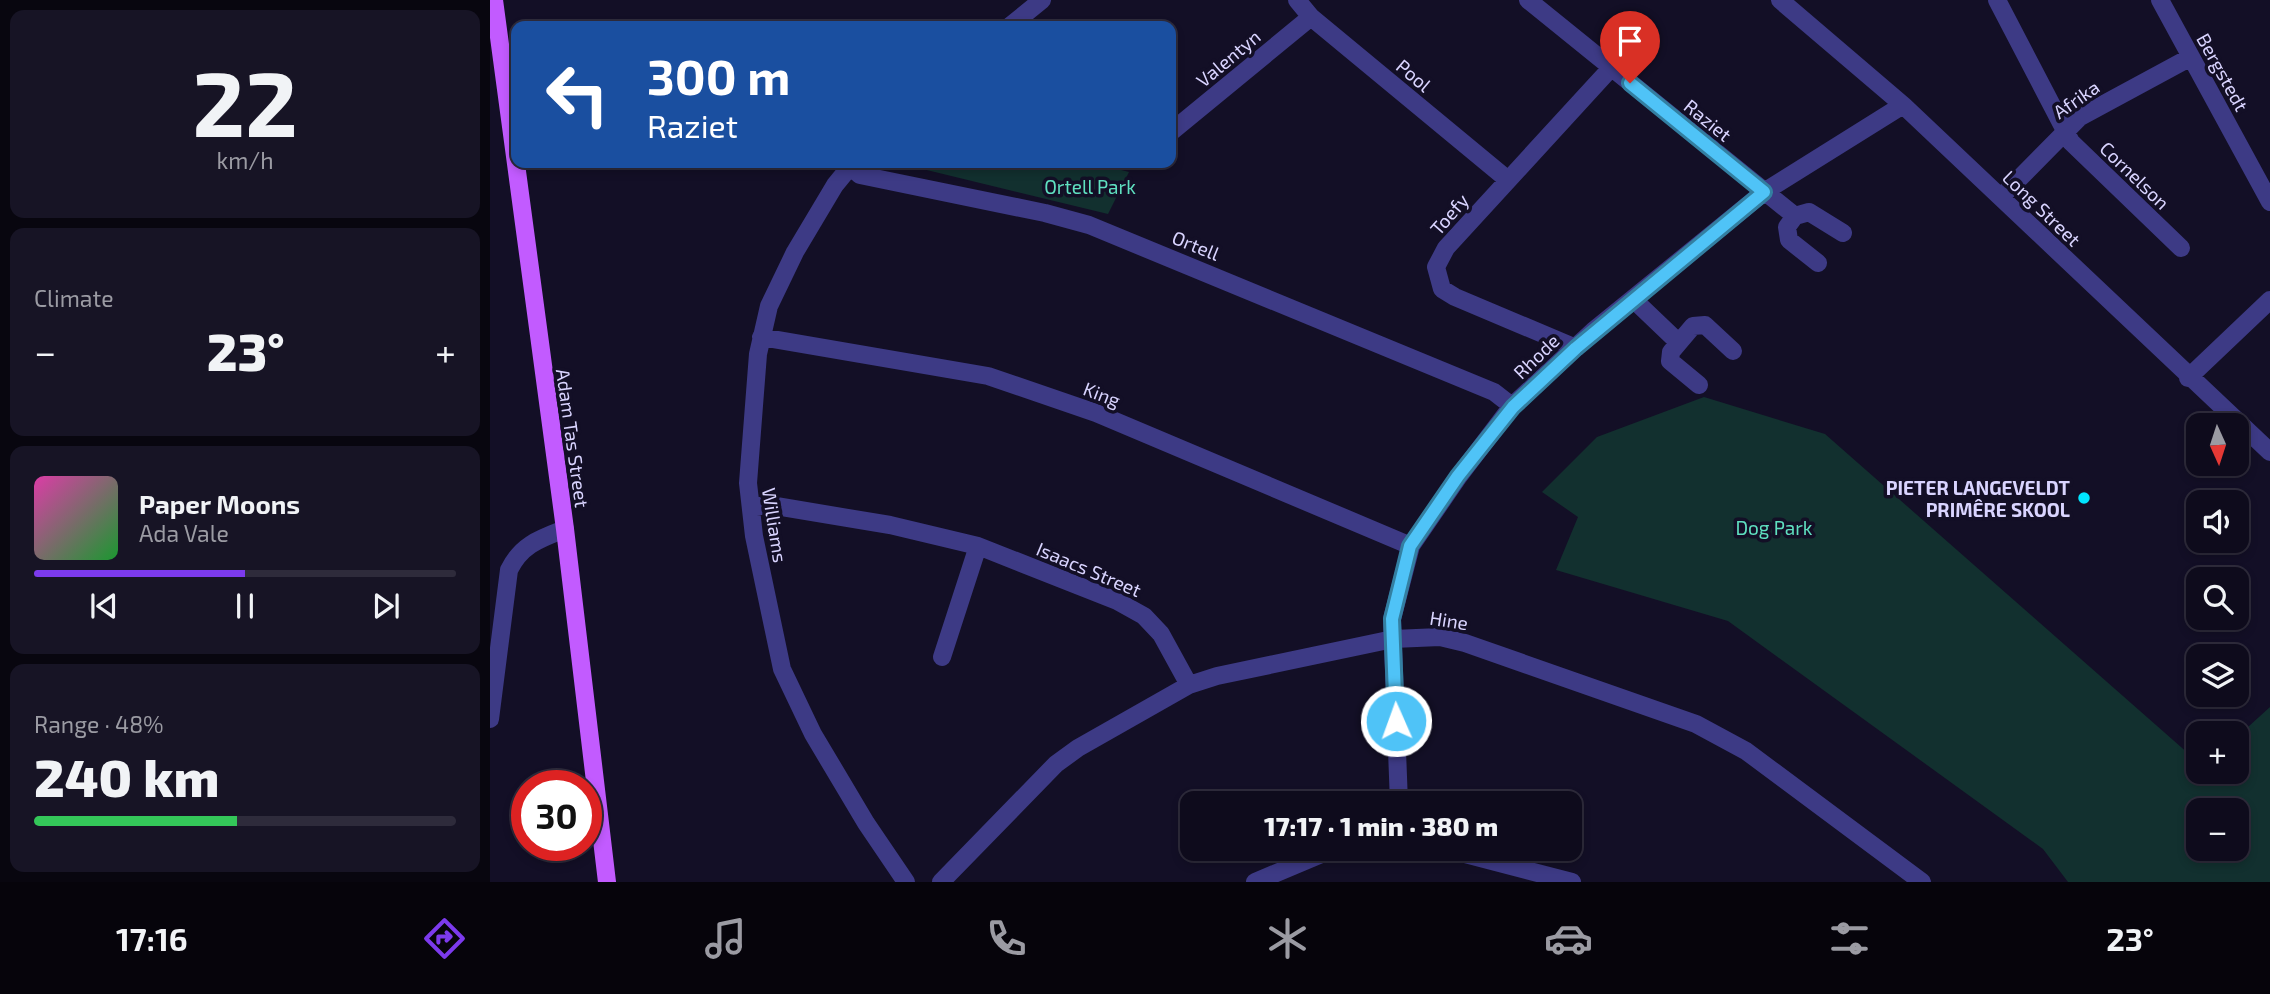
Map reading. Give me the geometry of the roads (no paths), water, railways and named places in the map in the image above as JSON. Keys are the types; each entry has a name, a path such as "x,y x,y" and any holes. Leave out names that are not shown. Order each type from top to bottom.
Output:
{"main road":[{"name":"Adam Tas Street","path":"494,0 511,127"},
{"name":"Adam Tas Street","path":"517,168 565,530 607,882"}],"street":[{"path":"1016,21 1042,0"},
{"name":"Pool","path":"1297,0 1311,17 1508,180"},
{"name":"Raziet","path":"1528,0 1795,216"},
{"name":"Long Street","path":"1780,0 1903,104 2270,452"},
{"name":"Cornelson","path":"1997,0 2066,130 2082,153 2180,248"},
{"name":"Bergstedt","path":"2160,0 2270,202"},
{"name":"Valentyn","path":"1176,128 1311,17"},
{"name":"Afrika","path":"2001,197 2066,130 2098,107 2191,57"},
{"name":"Toefy","path":"1576,348 1455,297 1443,289 1437,279 1436,267 1441,256 1611,68"},
{"name":"Rhode","path":"1399,791 1392,619 1410,546 1458,476 1513,407 1633,299 1764,192 1903,104"},
{"name":"Williams","path":"849,168 795,251 769,306 761,337 748,463 751,507 776,644 791,690 866,823 906,882"},
{"name":"Ortell","path":"855,168 860,175 1045,213 1089,225 1494,392 1513,407"},
{"path":"1818,263 1789,240 1787,227 1795,216 1810,212 1843,233"},
{"path":"1633,299 1678,342"},
{"path":"2188,377 2270,300"},
{"path":"1699,385 1670,361 1671,352 1678,342 1699,323 1705,325 1733,351"},
{"name":"King","path":"761,337 988,376 1096,413 1410,546"},
{"name":"Isaacs Street","path":"751,507 769,505 890,525 978,546 1074,583 1144,616 1161,634 1189,685"},
{"path":"490,719 509,570 516,554 532,542 565,530"},
{"path":"942,657 978,546"},
{"name":"Hine","path":"941,882 1056,764 1078,748 1189,685 1271,662 1393,639 1440,637 1465,643 1696,724 1746,751 1922,882"},
{"path":"1255,882 1303,861"},
{"path":"1492,861 1572,882"}],"place":[{"name":"PIETER LANGEVELDT PRIMÊRE SKOOL","path":"2084,498"}],"park label":[{"name":"Ortell Park","path":"1090,186"},
{"name":"Dog Park","path":"1774,527"}]}
